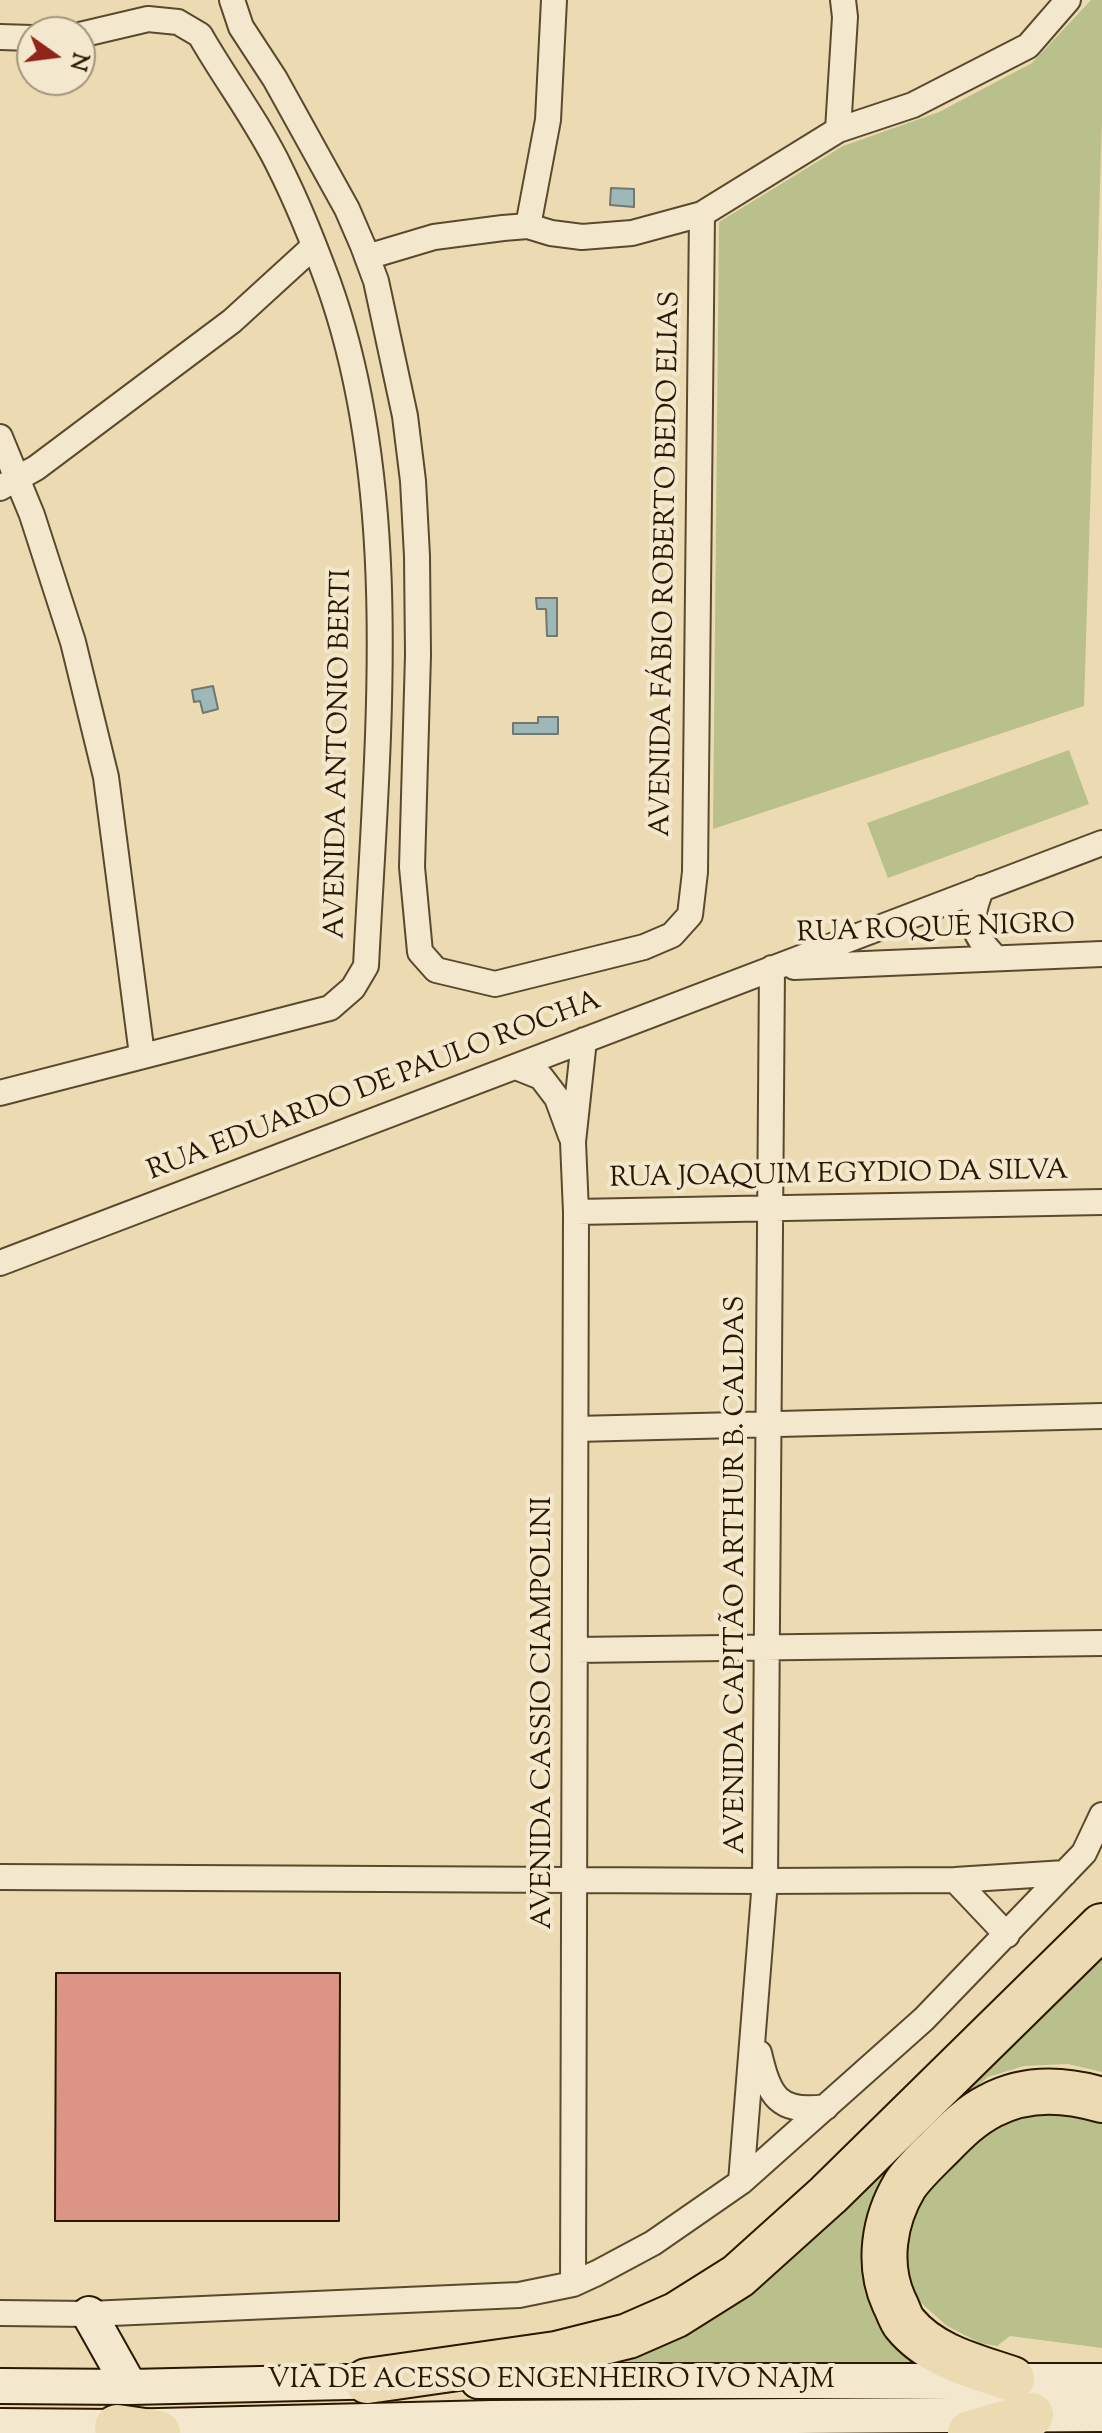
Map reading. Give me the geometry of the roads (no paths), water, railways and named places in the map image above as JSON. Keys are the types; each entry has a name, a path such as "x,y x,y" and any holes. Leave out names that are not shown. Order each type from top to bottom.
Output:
{"highway":[{"path":"367,2381 556,2354 628,2336 676,2315 738,2276 828,2195 1102,1926"},
{"path":"970,2433 1022,2397 936,2351 904,2323 888,2288 885,2264 884,2239 892,2213 906,2184 931,2156 971,2118 991,2105 1025,2094 1056,2089 1102,2100"}],"main road":[{"path":"89,2314 135,2415"},
{"name":"VIA DE ACESSO ENGENHEIRO IVO NAJM","path":"0,2426 135,2415 367,2381 1022,2397 1102,2414"},
{"name":"VIA DE ACESSO ENGENHEIRO IVO NAJM","path":"0,2386 135,2415 493,2418 1022,2397 1102,2381"}],"street":[{"path":"232,0 241,27 275,79 347,209 367,257 434,237 528,226 582,237 632,233 702,214 838,130 913,105 1028,46 1068,0"},
{"path":"528,226 548,120 556,13 554,0"},
{"path":"838,130 845,17 843,0"},
{"name":"AVENIDA ANTONIO BERTI","path":"96,31 148,19 178,22 200,35 281,168 328,282 351,357 369,460 376,546 379,679 366,966 353,988 330,1008 142,1055"},
{"name":"AVENIDA FÁBIO ROBERTO BEDO ELIAS","path":"367,257 376,281 402,402 413,481 418,655 412,867 420,952 436,970 495,984 644,947 672,935 690,915 695,872 702,214"},
{"path":"9,483 57,453 232,321 313,247"},
{"path":"0,437 9,483 73,642 106,777 142,1055 0,1093"},
{"name":"RUA EDUARDO DE PAULO ROCHA","path":"0,1263 1102,843"},
{"path":"982,888 973,908 973,928 996,958"},
{"name":"RUA ROQUE NIGRO","path":"772,968 1102,954"},
{"name":"AVENIDA CAPITÃO ARTHUR B. CALDAS","path":"741,2182 765,1881 772,968"},
{"path":"573,1142 584,1040"},
{"path":"516,1067 541,1077 549,1087 557,1098 573,1142"},
{"name":"AVENIDA CASSIO CIAMPOLINI","path":"573,1142 576,1212 573,2284"},
{"name":"RUA JOAQUIM EGYDIO DA SILVA","path":"576,1212 1102,1202"},
{"path":"576,1429 1102,1416"},
{"path":"575,1650 1102,1643"},
{"path":"0,2313 89,2314 519,2295 573,2284 653,2243 741,2182 826,2107 924,2019 1007,1935 1084,1853 1102,1815"},
{"path":"0,1877 765,1881 955,1880 1065,1873"},
{"path":"955,1880 1007,1935"},
{"path":"754,2035 765,2083 772,2093 794,2106 809,2109 826,2107"}],"water":[{"path":"611,188 634,189 634,207 610,205"},
{"path":"536,598 557,598 557,636 547,636 546,609 537,609"},
{"path":"213,686 218,709 203,713 200,701 194,702 192,690"},
{"path":"538,717 558,717 558,734 513,734 513,723 538,723"}]}
